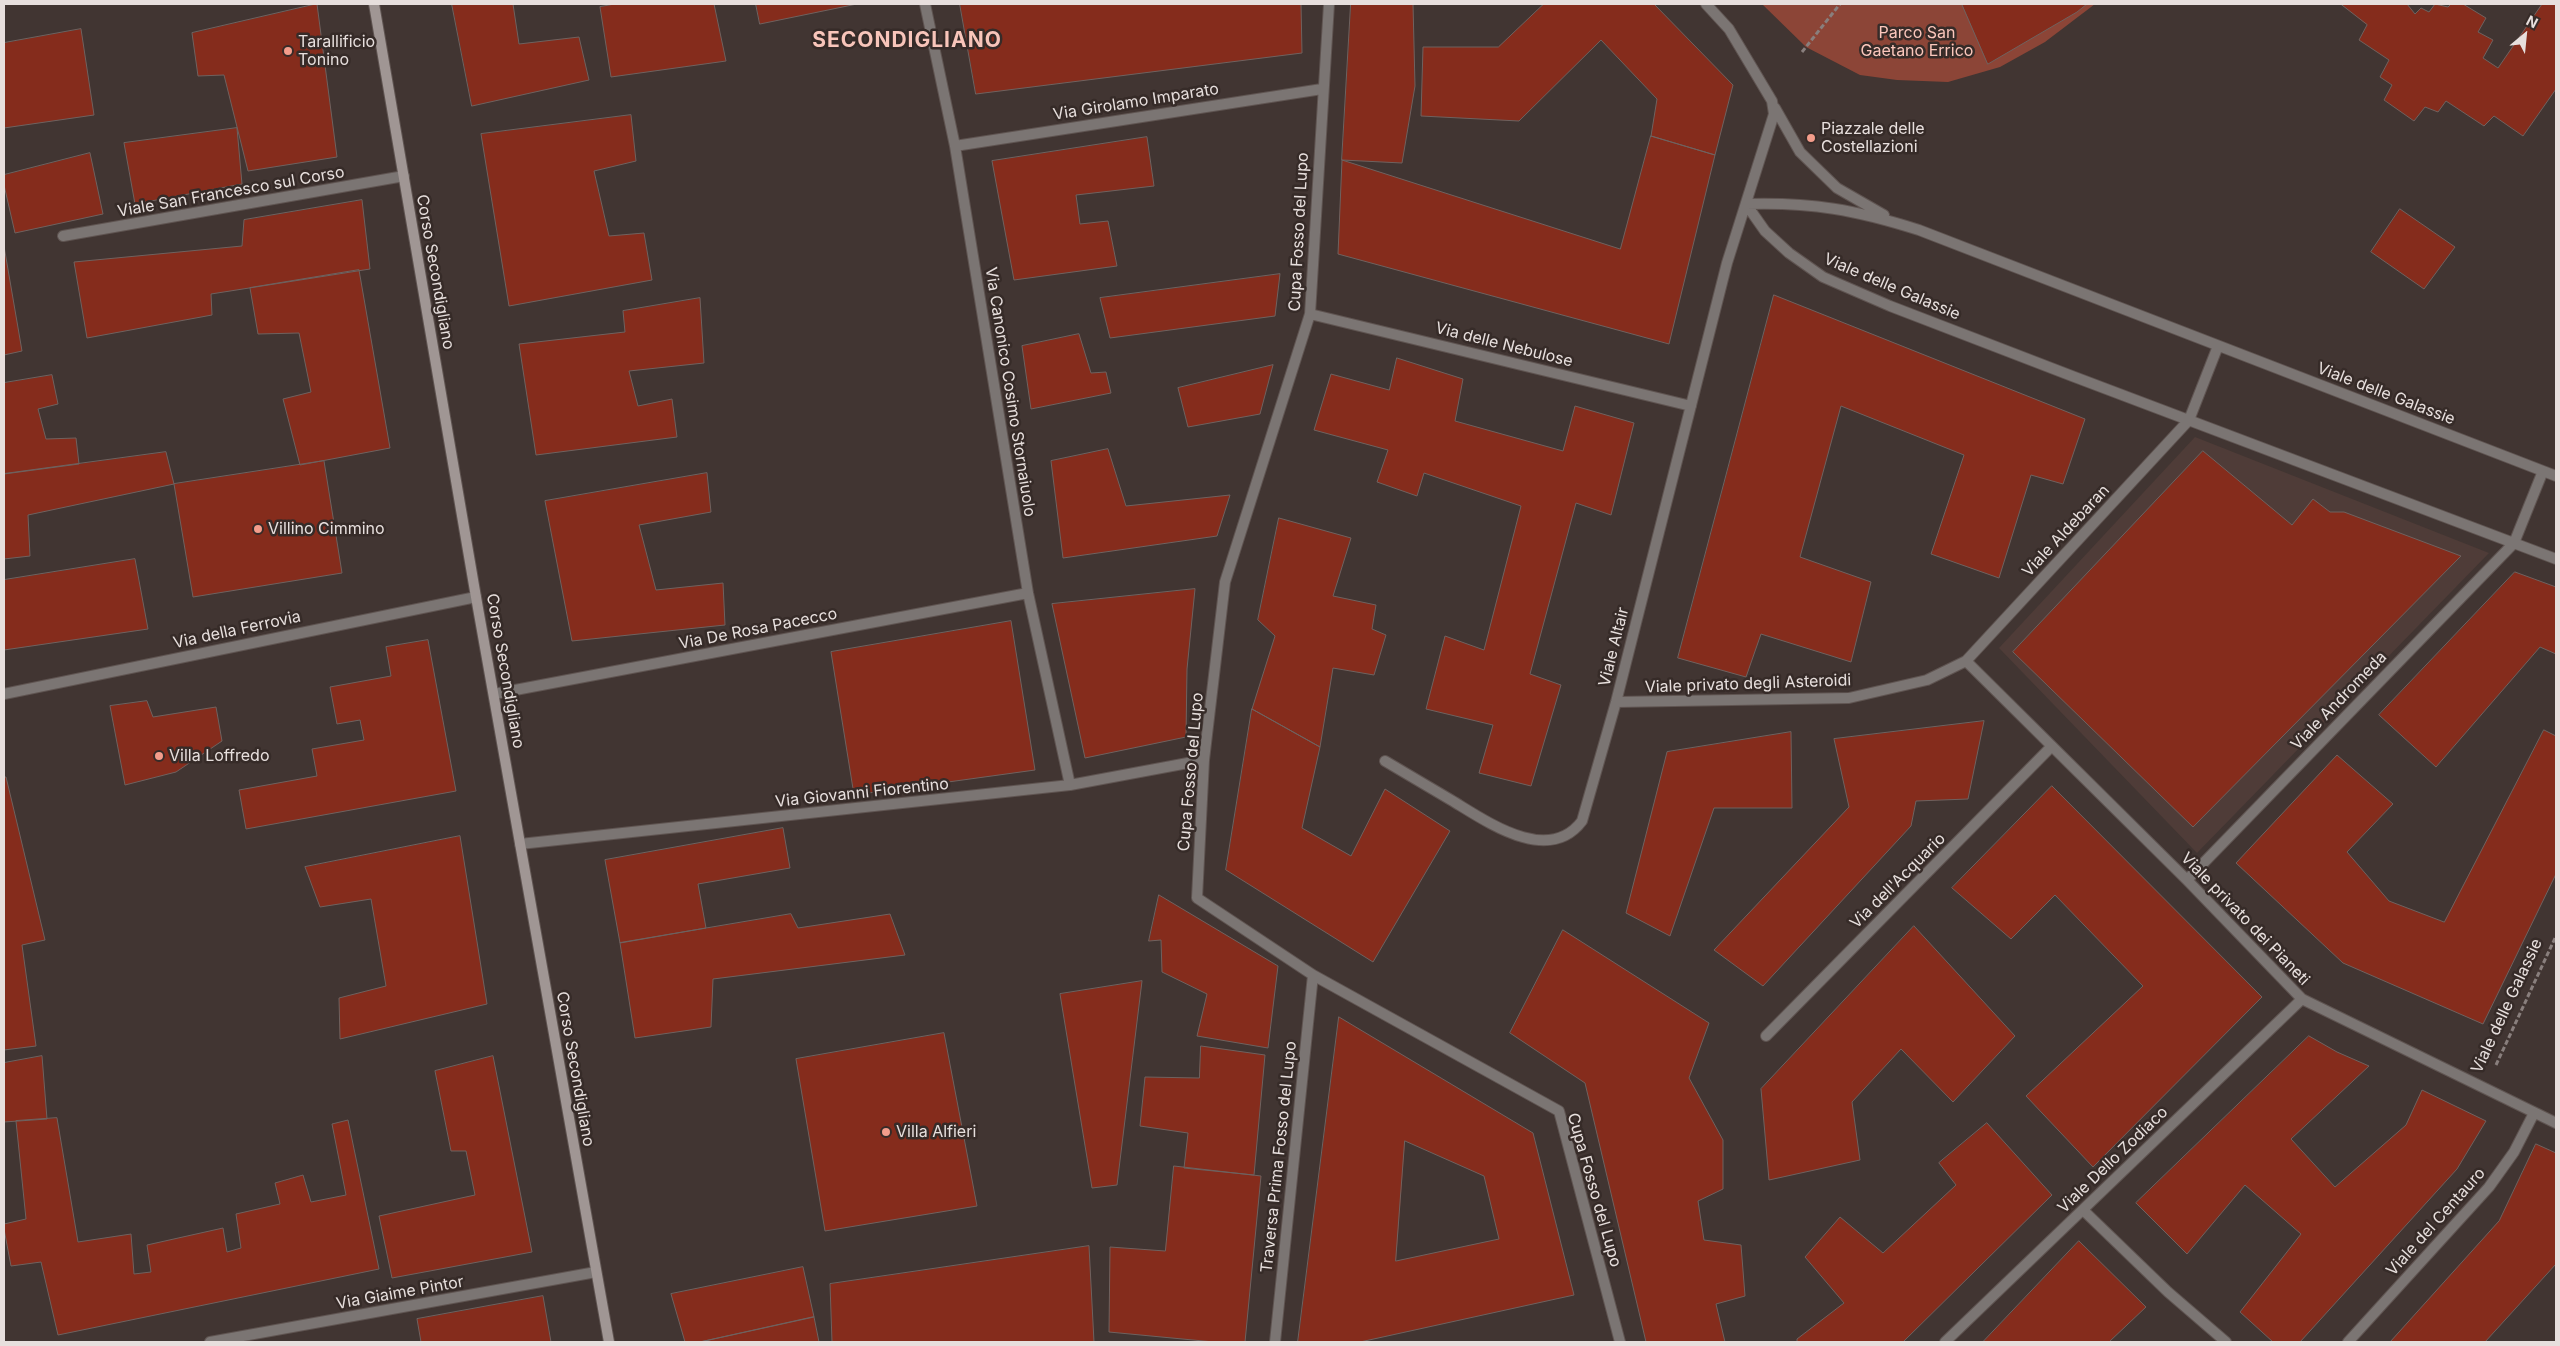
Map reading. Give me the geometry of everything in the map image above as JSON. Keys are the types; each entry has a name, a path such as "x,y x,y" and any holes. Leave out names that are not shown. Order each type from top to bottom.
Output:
{"main road":[{"name":"Corso Secondigliano","path":"374,4 476,596 608,1342"}],"street":[{"name":"Via Canonico Cosimo Stornaiuolo","path":"925,4 955,146 1028,593 1070,785"},
{"name":"Cupa Fosso del Lupo","path":"1328,4 1310,314 1225,582 1204,760 1197,898 1313,975 1559,1112 1620,1342"},
{"path":"1706,4 1729,29 1774,108 1746,204"},
{"name":"Via Girolamo Imparato","path":"955,146 1322,89"},
{"name":"Viale delle Galassie","path":"1774,108 1800,152 1837,188 1895,222"},
{"name":"Viale San Francesco sul Corso","path":"63,236 404,176"},
{"name":"Viale delle Galassie","path":"1746,204 1806,203 1844,209 1895,222 2556,476"},
{"name":"Viale delle Galassie","path":"1746,204 1765,231 1789,253 1823,277 1899,310 2556,559"},
{"name":"Viale Altair","path":"1385,761 1499,829 1524,838 1553,839 1577,828 1582,821 1616,702 1727,263 1746,204"},
{"name":"Via delle Nebulose","path":"1310,314 1691,406"},
{"path":"2189,420 2218,346"},
{"name":"Viale Aldebaran","path":"1966,661 2189,420"},
{"path":"2514,543 2543,471"},
{"name":"Viale Andromeda","path":"2186,880 2514,543"},
{"name":"Via De Rosa Pacecco","path":"494,694 1028,593"},
{"name":"Via della Ferrovia","path":"4,694 476,596"},
{"name":"Viale privato degli Asteroidi","path":"1616,702 1849,698 1927,680 1966,661"},
{"name":"Viale privato dei Pianeti","path":"1966,661 2186,880 2302,999 2556,1123"},
{"name":"Via dell'Acquario","path":"1766,1036 2051,746"},
{"name":"Via Giovanni Fiorentino","path":"520,844 1070,785 1204,760"},
{"name":"Traversa Prima Fosso del Lupo","path":"1275,1342 1313,975"},
{"name":"Viale Dello Zodiaco","path":"1945,1342 2302,999"},
{"name":"Viale del Centauro","path":"2348,1342 2490,1187 2514,1152 2534,1112"},
{"path":"2083,1210 2168,1292 2226,1342"},
{"name":"Via Giaime Pintor","path":"210,1342 596,1272"}],"path":[{"path":"1802,52 1840,4"},
{"name":"Viale delle Galassie","path":"2485,1089 2556,936"}],"shaded area":[{"path":"2195,437 2489,553 2197,853 1999,648"}],"green space":[{"name":"Parco San Gaetano Errico","path":"1762,4 2095,4 2045,42 2000,67 1948,82 1897,80 1860,75 1806,47"}],"building":[{"path":"317,4 337,157 248,171 224,75 198,76 192,33"},
{"path":"452,4 513,4 519,44 579,37 589,80 472,106"},
{"path":"615,4 714,4 726,61 611,77 600,7"},
{"path":"756,4 857,4 760,24"},
{"path":"960,4 1301,4 1302,53 976,94"},
{"path":"1351,4 1413,4 1415,86 1402,163 1342,160"},
{"path":"1544,4 1654,4 1733,85 1715,155 1651,136 1657,99 1601,40 1519,121 1421,116 1423,47 1498,47"},
{"path":"1962,4 2087,4 2077,12 1988,64"},
{"path":"2341,4 2407,4 2415,14 2421,8 2429,12 2435,4 2448,7 2451,4 2463,4 2486,18 2478,32 2493,40 2483,58 2498,68 2542,4 2556,4 2556,89 2523,136 2494,116 2484,126 2446,101 2438,112 2425,107 2414,121 2384,100 2392,85 2380,77 2389,60 2359,40 2367,25"},
{"path":"81,29 94,115 4,128 4,43"},
{"path":"631,115 636,161 594,171 609,236 644,233 652,280 509,306 481,134"},
{"path":"237,128 242,184 135,204 124,143"},
{"path":"1651,136 1715,155 1669,344 1338,254 1342,160 1620,249"},
{"path":"1147,137 1154,186 1076,195 1080,224 1108,221 1117,266 1014,280 992,161"},
{"path":"90,153 103,214 15,233 4,185 4,175"},
{"path":"362,200 370,269 211,294 212,315 87,338 74,262 242,246 244,220"},
{"path":"2400,209 2455,247 2424,289 2371,252"},
{"path":"4,246 22,351 4,355"},
{"path":"359,270 390,448 300,465 283,399 311,392 299,333 258,334 250,288"},
{"path":"1280,274 1275,316 1110,338 1100,298"},
{"path":"1774,295 2085,419 2063,484 2031,475 1999,578 1931,554 1964,455 1841,406 1800,557 1871,582 1851,662 1761,634 1746,677 1678,658"},
{"path":"700,298 704,363 629,371 638,406 672,399 677,437 536,455 519,344 625,332 623,311"},
{"path":"1079,334 1091,373 1106,372 1111,393 1031,409 1022,346"},
{"path":"1397,358 1463,379 1455,421 1563,451 1575,406 1634,423 1611,515 1576,503 1530,674 1561,685 1531,786 1479,773 1493,725 1426,709 1445,636 1484,650 1521,506 1424,473 1417,496 1377,482 1388,450 1314,430 1331,374 1389,390"},
{"path":"1273,365 1260,414 1188,427 1178,388"},
{"path":"52,375 58,404 38,409 46,439 76,438 79,464 4,474 4,383"},
{"path":"1108,449 1126,506 1230,495 1217,536 1063,558 1051,461"},
{"path":"2203,451 2292,525 2313,499 2330,512 2344,512 2461,556 2193,827 2013,652"},
{"path":"166,452 174,484 28,515 30,556 4,559 4,474"},
{"name":"Villino Cimmino","path":"324,461 342,573 193,597 174,484"},
{"path":"707,473 711,512 639,525 656,590 723,583 725,625 572,641 545,501"},
{"path":"1279,518 1351,538 1333,596 1376,605 1372,629 1386,635 1374,675 1333,668 1320,747 1252,709 1275,636 1258,620"},
{"path":"135,559 148,629 4,650 4,580"},
{"path":"2515,572 2556,587 2556,654 2540,647 2436,767 2379,715"},
{"path":"1195,589 1187,669 1186,737 1085,758 1052,604"},
{"path":"1011,621 1035,770 854,795 831,652"},
{"path":"428,640 456,791 246,829 239,790 317,776 312,749 364,740 360,720 337,724 330,687 391,676 386,647"},
{"name":"Villa Loffredo","path":"147,701 153,717 216,707 222,741 176,772 125,785 110,706"},
{"path":"1252,709 1320,747 1302,828 1351,856 1385,789 1450,831 1373,962 1226,870"},
{"path":"1984,721 1968,799 1916,801 1911,826 1763,986 1714,950 1849,807 1834,739"},
{"path":"2544,730 2556,736 2556,874 2483,1024 2343,963 2236,863 2337,755 2393,804 2347,852 2389,901 2444,922"},
{"path":"1791,732 1792,808 1714,808 1670,936 1626,913 1667,752"},
{"path":"4,777 6,777 45,940 22,945 36,1046 4,1050"},
{"path":"2052,786 2262,997 2093,1167 2026,1096 2143,986 2055,895 2011,939 1952,888"},
{"path":"783,828 790,868 698,884 706,928 620,943 605,860"},
{"path":"460,836 487,1004 340,1039 339,998 386,986 371,899 320,907 305,867"},
{"path":"1159,895 1278,966 1268,1048 1197,1036 1207,994 1162,972 1161,940 1149,941"},
{"path":"791,914 798,928 890,914 905,955 713,979 711,1027 635,1038 620,943"},
{"path":"1914,926 2015,1036 1953,1102 1901,1049 1852,1102 1860,1160 1769,1180 1761,1089"},
{"path":"1563,930 1709,1023 1689,1078 1723,1140 1723,1189 1698,1201 1704,1240 1741,1245 1745,1296 1716,1304 1725,1342 1646,1342 1585,1083 1510,1033"},
{"path":"1142,981 1117,1185 1092,1188 1060,994"},
{"path":"1339,1017 1533,1133 1574,1295 1360,1342 1298,1342","holes":["1405,1141 1484,1176 1499,1239 1396,1261"]},
{"name":"Villa Alfieri","path":"944,1033 977,1206 825,1231 796,1059"},
{"path":"2309,1036 2337,1052 2369,1066 2291,1139 2335,1187 2406,1125 2422,1090 2486,1121 2457,1169 2300,1342 2273,1342 2240,1312 2301,1234 2245,1185 2187,1254 2136,1203"},
{"path":"1201,1046 1265,1055 1254,1175 1184,1168 1188,1133 1140,1126 1145,1077 1199,1078"},
{"path":"42,1056 47,1119 4,1122 4,1063"},
{"path":"493,1056 532,1252 392,1278 379,1216 475,1195 466,1151 451,1151 435,1071"},
{"path":"57,1118 78,1242 131,1234 134,1274 151,1272 147,1245 223,1228 227,1252 241,1248 236,1214 280,1204 275,1183 303,1175 311,1202 346,1195 332,1124 348,1120 379,1269 58,1335 41,1262 11,1266 4,1229 4,1224 26,1219 16,1121"},
{"path":"1987,1123 2052,1195 1903,1342 1797,1342 1797,1339 1844,1303 1805,1257 1840,1217 1883,1253 1956,1185 1939,1163"},
{"path":"2536,1144 2556,1153 2556,1264 2485,1342 2390,1342 2499,1221"},
{"path":"1174,1166 1261,1176 1245,1342 1214,1342 1109,1332 1110,1247 1165,1251"},
{"path":"2079,1241 2146,1307 2109,1342 1983,1342"},
{"path":"1089,1246 1094,1342 832,1342 830,1284"},
{"path":"803,1267 814,1317 700,1342 685,1342 671,1294"},
{"path":"543,1296 551,1342 421,1342 417,1319"},
{"path":"814,1317 819,1342 700,1342"}],"place":[{"name":"Tarallificio Tonino","path":"288,51"},
{"name":"Piazzale delle Costellazioni","path":"1811,138"},
{"name":"Villino Cimmino","path":"258,529"},
{"name":"Villa Loffredo","path":"159,756"},
{"name":"Villa Alfieri","path":"886,1132"}],"district":[{"name":"SECONDIGLIANO","path":"907,41"}]}
